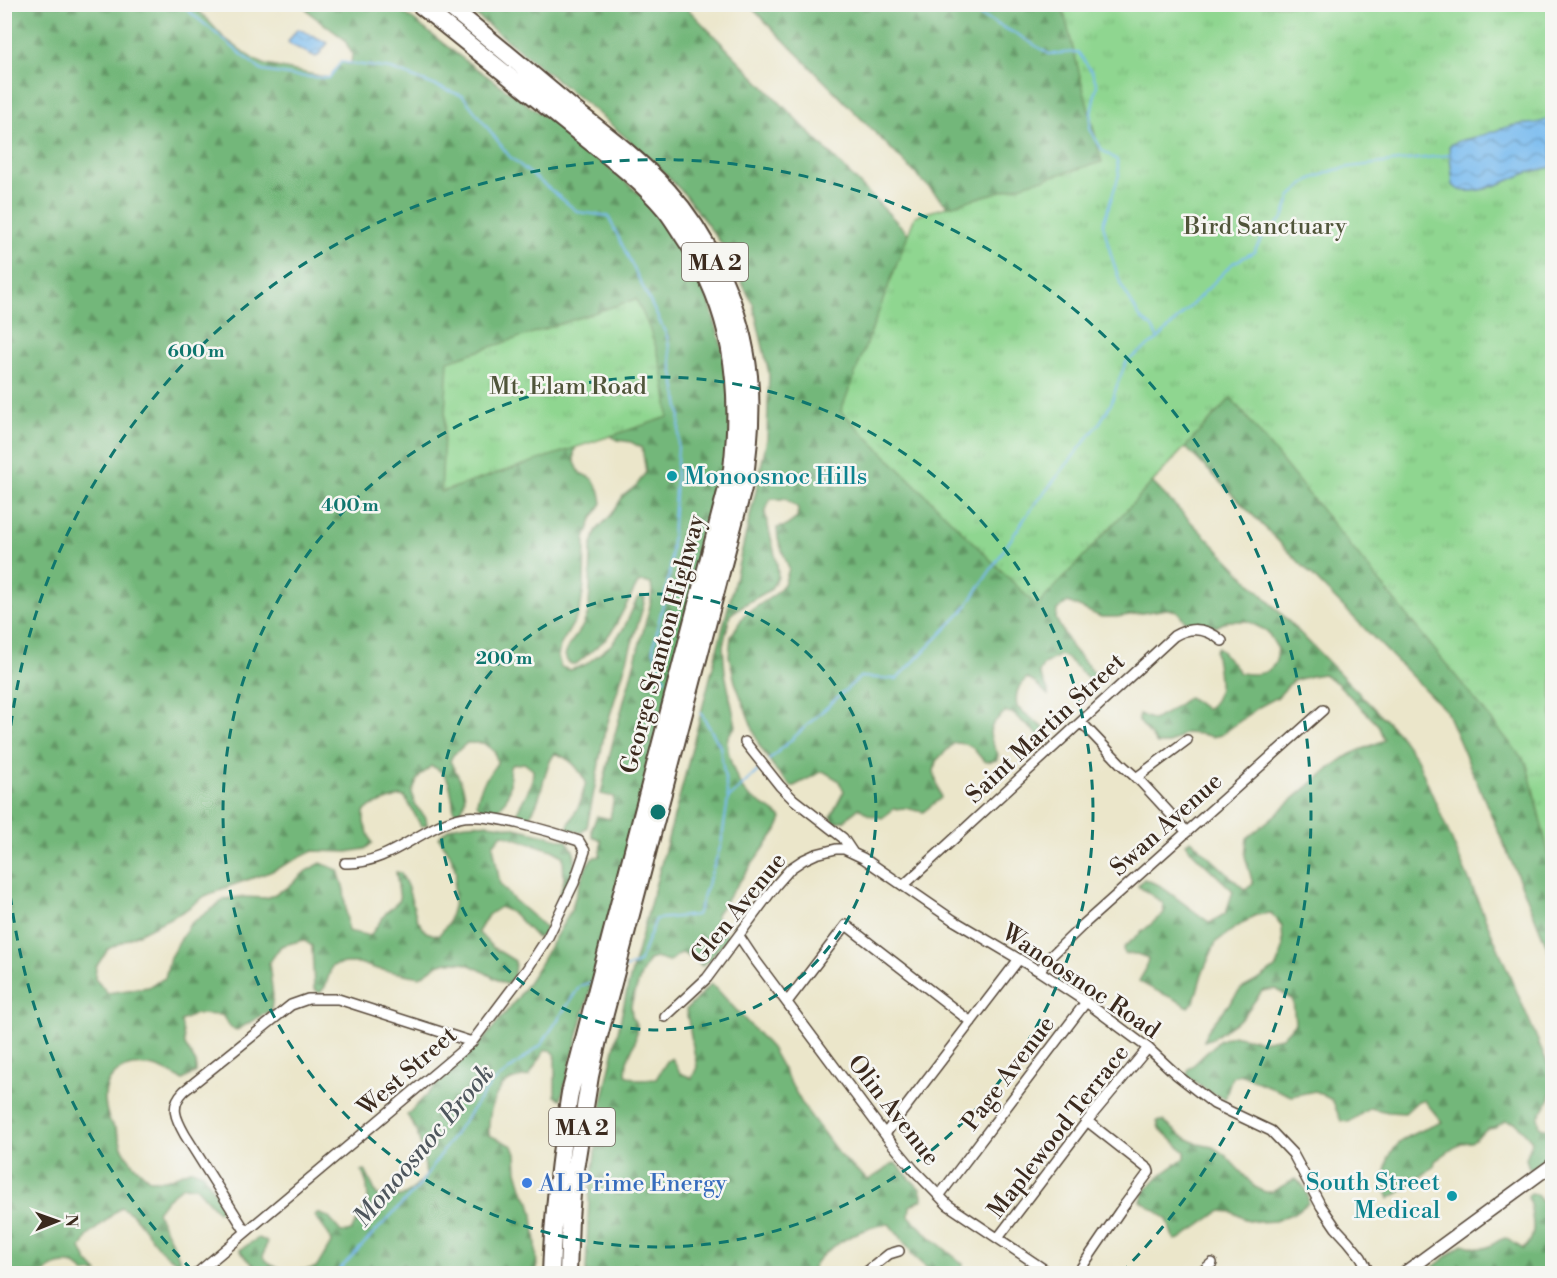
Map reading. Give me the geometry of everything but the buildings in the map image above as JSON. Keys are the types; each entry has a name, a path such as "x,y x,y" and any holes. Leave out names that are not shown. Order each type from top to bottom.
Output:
{"highway":[{"name":"George Stanton Highway","path":"419,4 623,169 658,202 687,241 704,271 720,309 734,367 736,400 732,469 607,980 573,1182 568,1274"},
{"name":"George Stanton Highway","path":"446,4 627,153 673,197 702,237 720,271 737,321 747,359 750,385 749,456 743,488 620,957 594,1000 570,1093 556,1192 551,1274"}],"main road":[{"path":"1403,1274 1552,1165"}],"street":[{"name":"Saint Martin Street","path":"904,885 1174,636 1182,631 1200,629 1222,641"},
{"name":"Swan Avenue","path":"1039,970 1084,924 1323,710"},
{"path":"1081,722 1187,832"},
{"path":"1136,778 1187,740"},
{"name":"Wanoosnoc Road","path":"745,742 780,786 843,838 853,853 904,885 953,920 1039,970 1086,1002 1148,1048 1177,1075 1214,1104 1270,1131 1293,1154 1321,1206 1361,1257 1370,1274"},
{"name":"West Street","path":"196,1274 472,1042 528,969 548,937 574,884 585,851 579,841 565,836 503,820 463,817 448,821 383,855 360,863 345,863"},
{"name":"Glen Avenue","path":"665,1017 707,978 776,885 795,865 811,855 824,851 840,849 853,853"},
{"path":"787,1002 846,925 971,1022"},
{"name":"Olin Avenue","path":"739,936 914,1170 948,1205 1051,1274"},
{"path":"885,1134 1018,959"},
{"path":"246,1232 177,1119 176,1101 184,1090 291,1005 305,999 338,999 472,1042"},
{"name":"Page Avenue","path":"939,1196 1086,1002"},
{"name":"Maplewood Terrace","path":"998,1238 1087,1121 1148,1048"},
{"path":"1077,1274 1149,1172 1087,1121"},
{"path":"864,1274 889,1254 899,1251"},
{"path":"1199,1274 1212,1263"}],"green space":[{"path":"5,5 190,5 203,15 223,37 253,59 266,65 329,78 341,62 351,64 352,54 344,39 312,15 303,5 394,5 467,62 561,128 633,188 660,215 687,255 710,304 722,347 730,394 730,435 720,502 561,1099 555,1096 555,1054 550,1050 545,1050 529,1076 513,1079 503,1085 495,1097 490,1112 489,1135 513,1146 516,1154 517,1171 533,1215 537,1273 263,1273 240,1250 258,1238 267,1241 263,1257 274,1266 295,1270 317,1267 331,1243 329,1235 315,1216 317,1213 328,1217 342,1233 351,1231 368,1201 367,1185 362,1171 365,1170 377,1195 386,1197 405,1195 426,1176 418,1136 407,1115 463,1057 484,1039 517,999 571,910 588,863 600,856 601,840 592,836 592,828 597,816 610,819 614,797 601,794 652,591 651,584 638,583 605,640 576,664 567,661 565,655 569,645 581,629 588,614 591,548 596,531 612,514 623,496 637,485 646,472 642,448 631,442 617,440 607,433 578,438 574,453 574,460 580,473 593,479 600,492 602,503 592,519 585,539 584,586 581,605 577,617 560,646 558,657 561,667 570,670 585,665 612,644 624,628 637,599 645,598 604,735 587,827 581,833 567,828 580,803 586,782 574,764 555,753 550,761 540,796 526,820 518,816 518,810 532,783 533,770 524,763 511,765 509,792 497,811 481,808 477,804 479,793 497,763 495,752 483,743 467,743 453,755 450,761 463,787 465,800 459,813 454,811 447,778 431,766 418,778 412,792 415,805 426,818 427,825 421,826 405,797 400,796 371,806 364,812 364,823 372,843 365,849 347,852 313,851 270,872 205,896 184,911 108,949 96,967 95,979 108,993 148,987 165,978 170,957 190,924 225,899 267,898 287,888 306,871 321,863 338,870 344,890 348,931 370,936 386,913 400,900 396,872 401,873 408,888 417,919 426,932 438,936 448,924 454,903 456,872 450,854 439,838 449,829 463,824 499,825 567,841 574,854 575,865 558,911 555,911 564,880 563,856 552,850 502,834 493,845 500,884 513,899 545,927 545,934 537,938 514,914 500,907 488,915 478,932 492,947 515,961 514,977 506,984 474,967 458,962 440,964 420,977 377,969 359,963 345,963 332,966 325,987 320,993 314,989 312,946 303,940 281,946 269,963 273,996 271,1010 237,1030 231,1028 222,1015 195,1014 181,1021 185,1045 196,1063 196,1072 183,1080 154,1067 130,1067 113,1075 105,1092 109,1118 119,1136 125,1154 135,1166 150,1180 166,1180 192,1169 203,1173 221,1202 222,1210 218,1212 196,1187 183,1186 166,1200 157,1212 181,1263 166,1255 133,1215 121,1207 87,1237 81,1248 87,1261 98,1273 84,1273 76,1266 65,1264 49,1269 45,1273 5,1273"},
{"path":"463,5 684,5 1398,733 1417,759 1550,1069 1551,1095 1538,1117 1540,1127 1552,1130 1552,1155 1529,1168 1526,1159 1532,1141 1516,1123 1505,1121 1495,1128 1488,1129 1471,1142 1461,1143 1435,1161 1434,1166 1407,1188 1389,1199 1385,1175 1392,1152 1407,1137 1442,1122 1424,1100 1418,1101 1405,1113 1370,1108 1349,1122 1341,1121 1332,1100 1315,1091 1291,1096 1240,1074 1232,1077 1225,1099 1211,1093 1187,1076 1188,1070 1219,1041 1233,1035 1261,1041 1282,1037 1295,1023 1293,1000 1276,989 1262,991 1242,1018 1213,1038 1204,1041 1208,1030 1241,989 1276,967 1283,949 1282,926 1271,913 1256,915 1216,942 1202,974 1194,1002 1188,1007 1139,981 1146,969 1148,958 1137,954 1124,954 1123,948 1164,913 1163,903 1138,886 1144,879 1159,885 1210,923 1226,913 1233,891 1189,849 1186,843 1191,840 1245,890 1253,884 1245,856 1247,838 1335,764 1353,753 1384,740 1378,725 1337,683 1323,674 1292,681 1278,697 1259,707 1221,735 1212,737 1185,733 1168,744 1157,744 1139,721 1139,714 1153,720 1189,697 1206,709 1212,704 1216,698 1219,683 1215,651 1218,647 1240,673 1255,674 1268,670 1275,663 1278,649 1267,631 1247,621 1227,621 1216,627 1192,625 1184,620 1177,611 1167,609 1117,617 1101,617 1068,602 1057,610 1056,619 1072,648 1095,674 1097,680 1092,682 1068,659 1060,655 1044,664 1039,673 1048,695 1027,678 1021,684 1017,694 1017,707 1050,733 1050,738 1041,737 1012,713 1005,712 990,731 998,754 997,760 986,762 971,746 954,743 936,761 934,772 941,798 923,812 905,808 894,809 882,818 869,815 859,808 845,820 834,823 831,816 844,791 838,780 823,771 792,787 776,770 759,745 735,682 729,656 731,636 744,615 774,595 784,584 789,569 778,539 777,528 786,526 797,518 798,508 786,499 770,499 765,513 777,563 778,577 770,590 730,615 723,646 725,673 736,726 727,743 733,767 743,790 782,819 777,830 716,914 718,927 728,937 711,958 702,966 690,956 681,953 668,962 656,958 649,960 641,975 631,1005 632,1016 637,1026 635,1042 627,1061 626,1075 638,1080 656,1079 667,1061 672,1058 680,1073 692,1078 697,1067 686,1010 711,984 771,1048 804,1107 842,1158 868,1180 895,1163 920,1189 923,1199 910,1206 909,1216 963,1264 962,1273 928,1273 929,1270 912,1255 910,1249 889,1224 863,1231 835,1246 819,1259 812,1273 586,1273 589,1198 602,1103 628,986 682,787 756,491 767,439 769,373 753,304 721,243 686,196 658,166 599,114"},
{"name":"Bird Sanctuary","path":"749,5 1411,5 1552,167 1552,959 1446,711"},
{"name":"Bird Sanctuary","path":"1062,5 1552,5 1552,868 1527,764 1231,398 1037,606 841,411 915,216 1102,162"},
{"name":"Mt. Elam Road","path":"636,299 659,356 668,417 441,492 448,361"},
{"path":"1157,1121 1163,1121 1182,1136 1198,1144 1213,1147 1225,1155 1255,1187 1265,1192 1272,1192 1295,1179 1305,1189 1308,1203 1296,1212 1275,1221 1258,1222 1245,1219 1232,1212 1220,1211 1180,1239 1175,1240 1167,1219 1141,1201 1153,1183 1185,1158 1185,1152 1159,1128"},
{"path":"1531,1193 1536,1194 1552,1214 1552,1273 1427,1273 1463,1244 1484,1248 1507,1238 1523,1249 1533,1232 1528,1196"}],"water":[{"path":"297,29 328,43 318,56 288,42"},
{"path":"1552,119 1552,167 1524,174 1477,191 1459,190 1453,185 1449,146 1506,127 1537,123"}],"waterway":[{"name":"Monoosnoc Brook","path":"180,4 262,71 329,78 341,62 391,69 463,96 510,157 578,212 608,216 667,336 680,414 670,572 653,649 665,680"},
{"path":"958,4 1020,36 1049,54 1078,52 1092,72 1097,85 1090,129 1102,150 1117,160 1119,175 1103,224 1121,285 1141,319 1152,327 1158,339"},
{"path":"769,760 860,677 897,679 964,610 1029,512 1099,424 1111,404 1126,362 1158,339 1233,263 1254,252 1262,238 1283,218 1291,196 1309,180 1335,170 1449,155"},
{"name":"Monoosnoc Brook","path":"625,968 639,963 656,919 697,915 721,845 728,799 720,746 701,713"},
{"path":"729,798 760,769"},
{"name":"Monoosnoc Brook","path":"335,1274 420,1185 490,1085 541,1045 580,986 592,982"}],"place":[{"name":"Monoosnoc Hills","path":"672,476"},
{"name":"AL Prime Energy","path":"527,1183"},
{"name":"South Street Medical","path":"1452,1196"}]}
